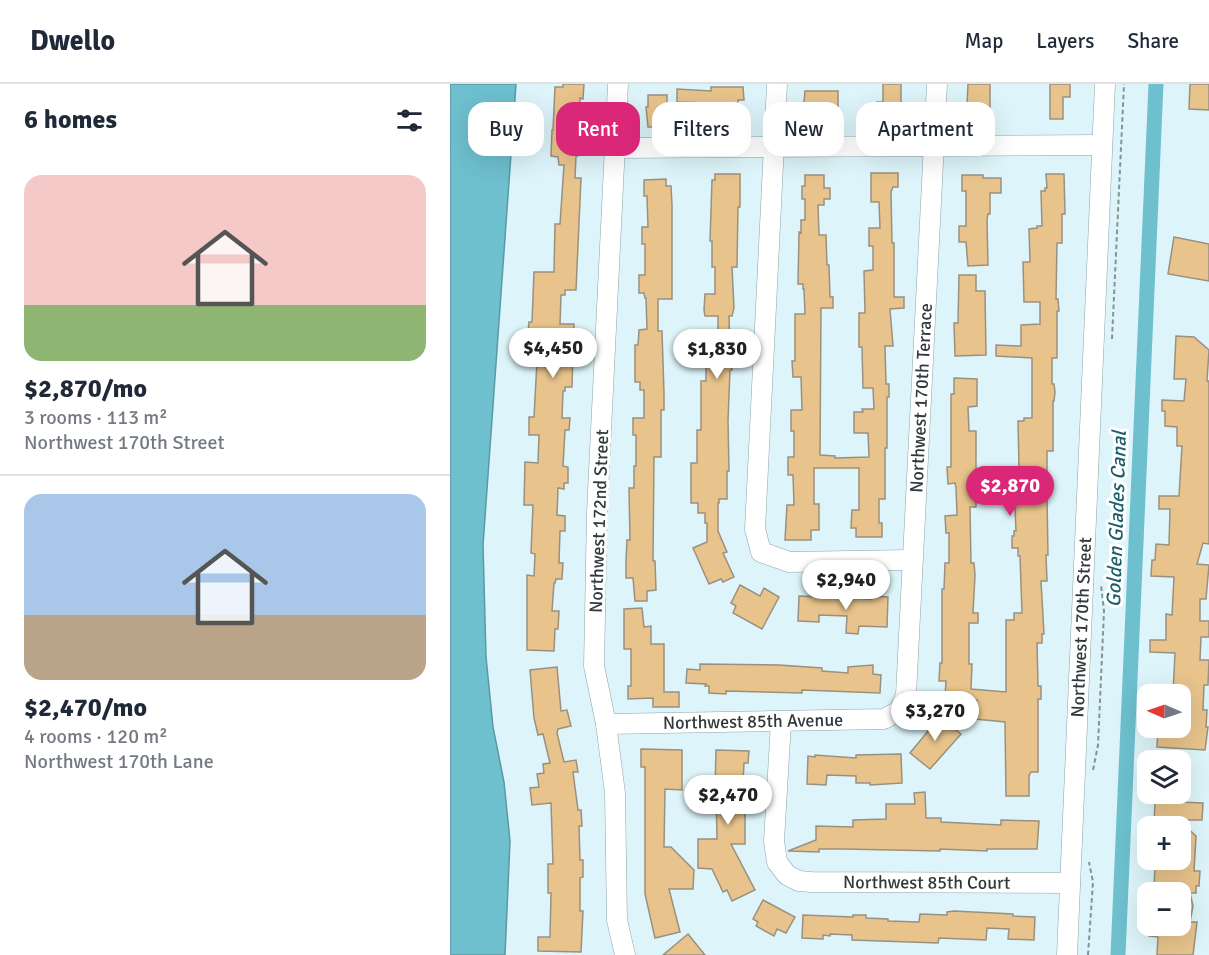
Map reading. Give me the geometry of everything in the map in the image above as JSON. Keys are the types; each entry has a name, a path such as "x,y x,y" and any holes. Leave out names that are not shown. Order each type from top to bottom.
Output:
{"street":[{"name":"Northwest 172nd Street","path":"617,102 618,84"},
{"path":"776,102 777,84"},
{"name":"Northwest 170th Terrace","path":"936,102 937,84"},
{"name":"Northwest 170th Street","path":"1067,955 1105,84"},
{"path":"995,146 1102,145"},
{"path":"640,148 763,146"},
{"name":"Northwest 172nd Street","path":"616,156 597,512 594,666 606,724 615,794 617,920 625,955"},
{"path":"774,156 755,529 761,552 789,562 911,560"},
{"name":"Northwest 170th Terrace","path":"899,711 906,696 911,560 933,156"},
{"name":"Northwest 85th Avenue","path":"606,724 781,723 884,719 899,711"},
{"name":"Northwest 85th Court","path":"781,723 774,841 777,862 786,875 799,881 811,882 1070,883"}],"path":[{"path":"1112,341 1124,84"},
{"path":"1092,775 1099,734 1104,611 1100,576"},
{"path":"1088,855 1093,882 1089,955"}],"water":[{"path":"450,84 516,84 515,102 468,102 468,156 511,156 483,545 486,657 493,727 504,782 510,841 505,955 450,955"}],"building":[{"path":"563,84 584,84 583,99 580,98 580,102 556,102 556,156 576,156 575,178 581,178 576,290 565,290 565,295 561,295 560,324 574,324 572,387 565,387 563,391 562,418 570,418 569,430 565,430 563,466 568,467 568,483 564,483 564,489 558,488 557,515 565,516 565,531 560,531 559,563 563,563 562,579 556,579 554,583 552,611 559,611 554,651 527,650 527,575 534,576 535,554 531,553 533,505 524,505 525,462 538,463 539,435 529,435 529,417 534,417 537,361 528,361 533,336 528,333 529,322 532,322 534,272 554,272 555,224 560,224 564,165 559,165 558,157 551,156 552,130 555,87 563,87"},
{"path":"883,84 901,84 901,102 883,102"},
{"path":"968,84 990,84 990,102 967,102"},
{"path":"1050,84 1070,84 1070,97 1063,97 1063,119 1050,119"},
{"path":"1190,84 1209,84 1209,110 1189,109"},
{"path":"711,87 743,87 744,100 738,100 738,102 677,102 677,89 711,91"},
{"path":"805,91 838,91 838,102 804,102"},
{"path":"648,95 667,95 667,102 652,102 652,127 648,127 646,107 648,107"},
{"path":"871,173 898,173 898,187 893,187 891,192 894,297 904,297 904,308 890,309 893,346 885,346 886,384 889,384 889,397 887,397 887,448 885,448 885,499 879,499 879,523 882,523 882,537 856,537 856,528 851,528 852,510 859,510 859,468 814,468 814,504 819,504 819,530 811,530 811,540 785,540 787,505 794,505 793,475 788,475 788,457 794,457 791,410 802,410 801,377 793,377 792,361 795,361 795,314 805,314 803,284 798,284 799,232 801,233 801,220 805,220 805,199 802,199 802,186 805,186 805,175 824,175 824,188 830,188 830,199 824,199 824,205 818,205 819,235 826,235 830,297 833,297 833,308 821,308 820,455 835,456 835,458 869,457 868,433 854,433 854,412 874,409 873,388 863,388 862,347 859,347 859,313 865,313 864,271 873,270 873,246 869,246 869,228 880,228 879,202 871,202"},
{"path":"715,174 740,174 740,207 738,207 737,267 732,267 734,308 732,316 729,316 732,370 730,370 728,421 727,499 719,499 718,503 718,531 727,552 723,553 734,577 723,582 721,579 709,584 693,548 707,542 707,523 705,523 705,513 698,513 698,503 691,503 691,463 697,463 697,430 701,430 701,381 706,381 706,343 718,343 718,316 705,316 704,310 705,294 715,294 715,267 712,267 712,241 710,241 712,180 715,180"},
{"path":"1046,174 1064,174 1065,214 1062,214 1062,243 1057,243 1056,299 1058,299 1059,311 1057,311 1057,358 1052,358 1052,384 1054,384 1055,392 1053,451 1047,451 1049,497 1047,497 1047,581 1041,581 1044,634 1042,634 1042,643 1037,643 1038,686 1041,686 1041,699 1038,699 1038,772 1031,772 1029,776 1029,796 1006,796 1005,722 975,719 977,700 945,697 946,681 939,681 940,663 942,663 942,589 944,589 945,563 949,563 949,533 946,533 945,516 957,515 956,487 955,483 948,484 947,467 951,467 951,394 954,394 954,378 977,379 977,406 968,407 969,431 976,431 976,507 970,507 971,563 974,563 975,575 973,613 978,613 978,623 969,623 971,689 1006,692 1006,620 1014,620 1014,613 1022,613 1020,556 1018,556 1018,548 1012,548 1012,536 1016,531 1013,468 1019,468 1018,421 1032,418 1032,358 996,356 996,345 1021,346 1021,325 1040,324 1040,302 1024,302 1023,262 1030,262 1029,229 1042,226 1041,191 1047,188"},
{"path":"962,175 1001,178 1001,193 990,193 990,214 987,219 988,265 968,266 966,242 959,242 959,226 966,226 966,191 962,191"},
{"path":"666,179 666,186 671,186 672,205 672,299 658,299 658,331 662,331 664,410 661,410 661,457 654,457 653,561 655,561 656,590 647,591 647,601 635,601 633,578 626,578 626,561 627,540 630,540 629,488 634,488 634,466 636,466 636,435 633,435 633,418 644,418 644,390 640,390 640,382 635,382 635,345 638,345 639,330 647,329 646,298 644,293 639,293 639,275 645,275 645,244 642,244 642,227 648,227 644,180"},
{"path":"1174,237 1209,244 1209,281 1168,274"},
{"path":"959,275 976,275 976,291 985,291 986,355 955,356 954,323 958,323"},
{"path":"1176,336 1194,337 1209,350 1207,381 1209,381 1209,544 1203,543 1197,564 1209,565 1206,599 1200,599 1200,621 1209,621 1209,637 1201,637 1200,660 1209,660 1208,685 1204,685 1203,710 1207,710 1206,727 1208,727 1205,750 1157,747 1157,738 1191,738 1191,684 1173,684 1175,653 1150,652 1150,640 1166,640 1166,614 1172,615 1174,577 1151,576 1156,544 1169,545 1170,509 1159,509 1159,496 1179,496 1182,446 1177,446 1177,427 1165,426 1165,411 1162,411 1162,400 1184,401 1186,379 1174,379"},
{"path":"740,585 760,596 764,588 779,597 762,629 733,613 736,606 731,603"},
{"path":"799,596 871,599 871,596 888,597 887,627 859,626 858,634 846,633 847,616 819,615 819,622 798,621"},
{"path":"642,608 644,627 651,626 651,644 664,644 664,692 679,692 679,707 653,707 653,698 628,699 628,686 631,686 631,649 624,649 624,609"},
{"path":"700,664 779,665 822,668 822,671 848,673 848,667 873,665 873,674 881,675 880,693 802,690 802,693 726,691 726,694 709,693 709,686 705,686 706,684 686,683 687,669 700,670"},
{"path":"557,667 561,711 567,710 571,726 558,729 557,733 564,762 576,760 578,772 573,772 582,826 579,826 580,860 583,860 583,877 580,878 580,911 583,911 581,952 538,951 538,937 550,937 551,893 548,893 548,864 553,864 551,803 532,805 530,788 539,787 537,774 544,773 543,764 550,763 543,734 538,735 534,718 530,670"},
{"path":"937,715 961,734 930,769 910,753 929,730 927,729"},
{"path":"641,749 682,750 682,790 665,789 664,847 671,847 694,870 693,889 669,889 680,932 655,938 645,894 645,767 641,767"},
{"path":"716,750 749,751 748,763 744,763 742,803 745,803 745,844 731,844 755,890 732,901 727,890 723,892 712,869 698,868 698,839 717,839"},
{"path":"901,754 902,783 870,785 870,783 856,783 856,776 827,775 826,785 807,784 808,756 856,758 856,755"},
{"path":"925,792 926,818 941,818 941,822 1001,825 1001,820 1039,821 1037,849 788,851 816,840 816,826 853,827 853,820 886,819 886,804 915,804 914,793"},
{"path":"1203,803 1202,820 1191,820 1191,816 1154,816 1155,804"},
{"path":"1191,831 1196,836 1194,871 1200,871 1196,893 1191,893 1191,882 1154,882 1155,870 1191,870"},
{"path":"763,900 795,917 786,933 777,929 774,936 756,926 758,922 753,919"},
{"path":"947,912 1035,917 1034,940 1008,939 1009,929 987,928 986,940 939,938 938,943 852,940 852,935 830,934 830,936 823,935 823,939 802,938 803,915 853,917 853,915 866,915 866,918 888,919 888,921 919,922 920,914 947,915"},
{"path":"1191,922 1197,922 1193,955 1157,955 1158,937 1149,936 1191,936"},
{"path":"688,934 705,955 663,955 682,939"}],"waterway":[{"name":"Golden Glades Canal","path":"1118,955 1156,84"}]}
